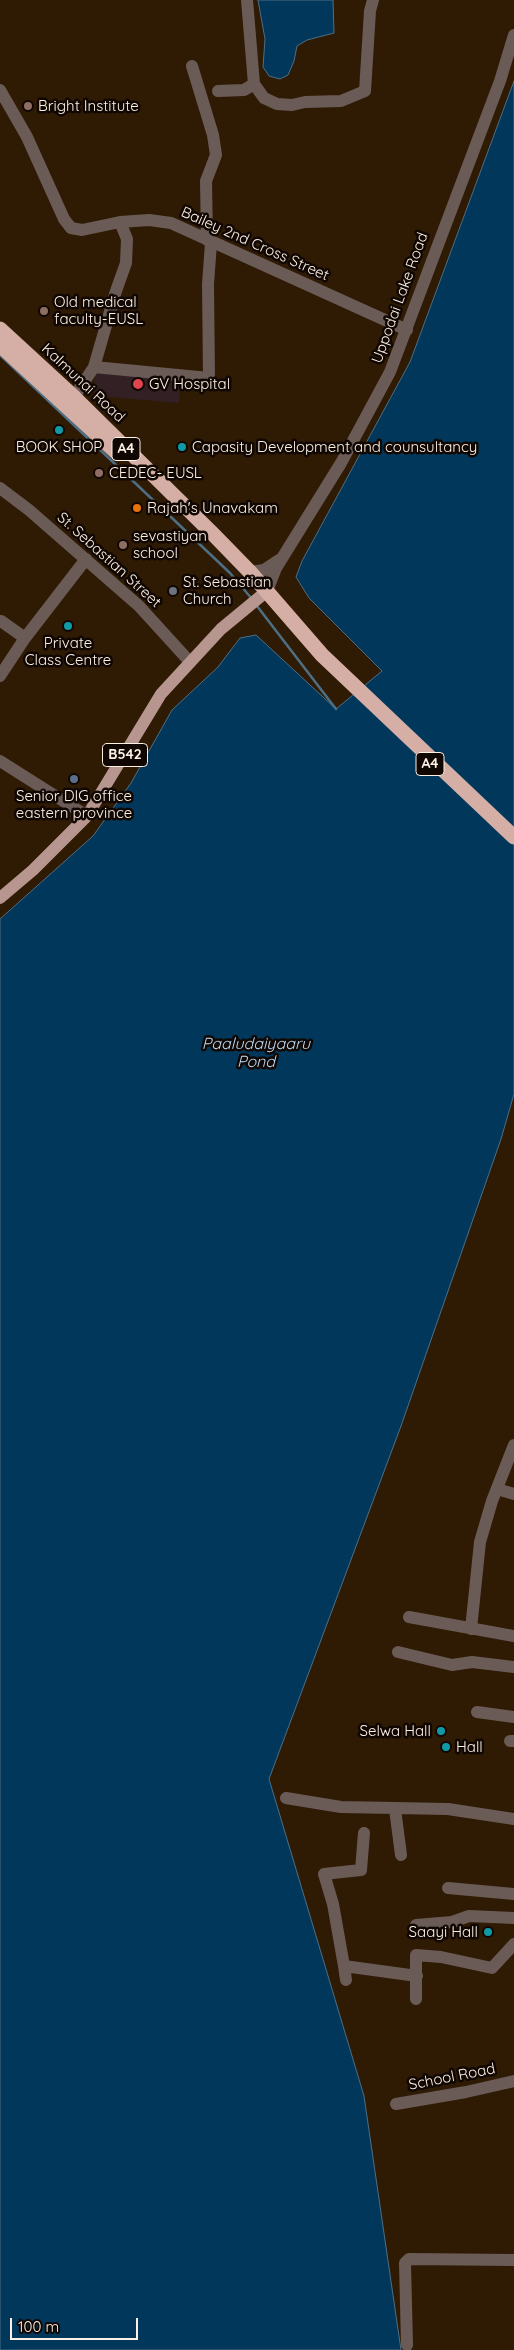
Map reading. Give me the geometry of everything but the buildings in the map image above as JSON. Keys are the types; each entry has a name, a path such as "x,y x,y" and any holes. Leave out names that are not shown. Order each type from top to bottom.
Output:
{"highway":[{"name":"Kalmunai Road","path":"0,329 74,397 250,572 267,597"},
{"name":"Kalmunai Road","path":"0,346 216,544 347,682"},
{"name":"A4","path":"347,682 514,837"},
{"name":"A4","path":"347,682 514,844"}],"main road":[{"name":"B542","path":"0,898 39,864 87,816 161,694 221,629 245,608 260,603 267,597"}],"street":[{"path":"247,0 254,84 264,98 277,104 292,105 305,102 341,101 365,91 370,11 373,0"},
{"name":"Uppodai Lake Road","path":"267,597 283,557 371,410 390,372 500,81 514,35"},
{"path":"94,367 209,378 209,241 206,181 216,155 213,135 192,66"},
{"path":"218,91 244,90 254,84"},
{"name":"Bailey 2nd Cross Street","path":"0,93 27,137 64,219 71,228 82,230 120,222 149,220 171,223 407,330"},
{"path":"74,397 94,367 126,263 127,239 120,222"},
{"name":"St. Sebastian Street","path":"0,489 29,510 139,606 190,662"},
{"name":"Uppodai Lake Road","path":"250,572 264,570 283,557"},
{"path":"0,676 25,638 86,559"},
{"path":"1,621 25,638"},
{"path":"0,761 87,816"},
{"path":"472,1629 480,1542 514,1445"},
{"path":"497,1489 514,1494"},
{"path":"409,1617 514,1636"},
{"path":"398,1652 452,1665 472,1662 514,1667"},
{"path":"477,1712 514,1717"},
{"path":"286,1798 341,1807 395,1810 448,1809 514,1819"},
{"path":"395,1810 401,1855"},
{"path":"346,1980 334,1904 324,1874 361,1870 364,1834"},
{"path":"448,1888 514,1894"},
{"path":"416,1925 452,1922 469,1916 514,1918"},
{"path":"416,1999 416,1956 442,1958 492,1968 514,1944"},
{"path":"344,1966 417,1976"},
{"name":"School Road","path":"396,2104 466,2092 514,2080"},
{"path":"407,2345 405,2263 409,2259 514,2260"}],"shaded area":[{"name":"GV Hospital","path":"96,370 181,377 179,403 97,396 93,390"}],"water":[{"path":"258,0 333,0 334,33 307,40 297,46 294,61 288,75 280,79 269,76 263,67 265,39"},
{"name":"Paaludaiyaaru Pond","path":"514,81 514,1094 501,1139 401,1426 269,1779 364,2096 401,2350 0,2350 0,919 93,836 131,783 172,710 218,667 240,638 256,635 336,709 382,671 309,598 296,577 302,561 410,362"}],"waterway":[{"path":"0,355 230,573 252,599"},
{"path":"257,606 336,709"}],"place":[{"name":"Bright Institute","path":"28,106"},
{"name":"Old medical faculty-EUSL","path":"44,311"},
{"name":"GV Hospital","path":"138,384"},
{"name":"BOOK SHOP","path":"59,430"},
{"name":"Capasity Development and counsultancy","path":"182,447"},
{"name":"CEDEC- EUSL","path":"99,473"},
{"name":"Rajah's Unavakam","path":"137,508"},
{"name":"sevastiyan school","path":"123,545"},
{"name":"St. Sebastian Church","path":"173,591"},
{"name":"Private Class Centre","path":"68,626"},
{"name":"Senior DIG office eastern province","path":"74,779"},
{"name":"Selwa Hall","path":"441,1731"},
{"name":"Hall","path":"446,1747"},
{"name":"Saayi Hall","path":"488,1932"}]}
